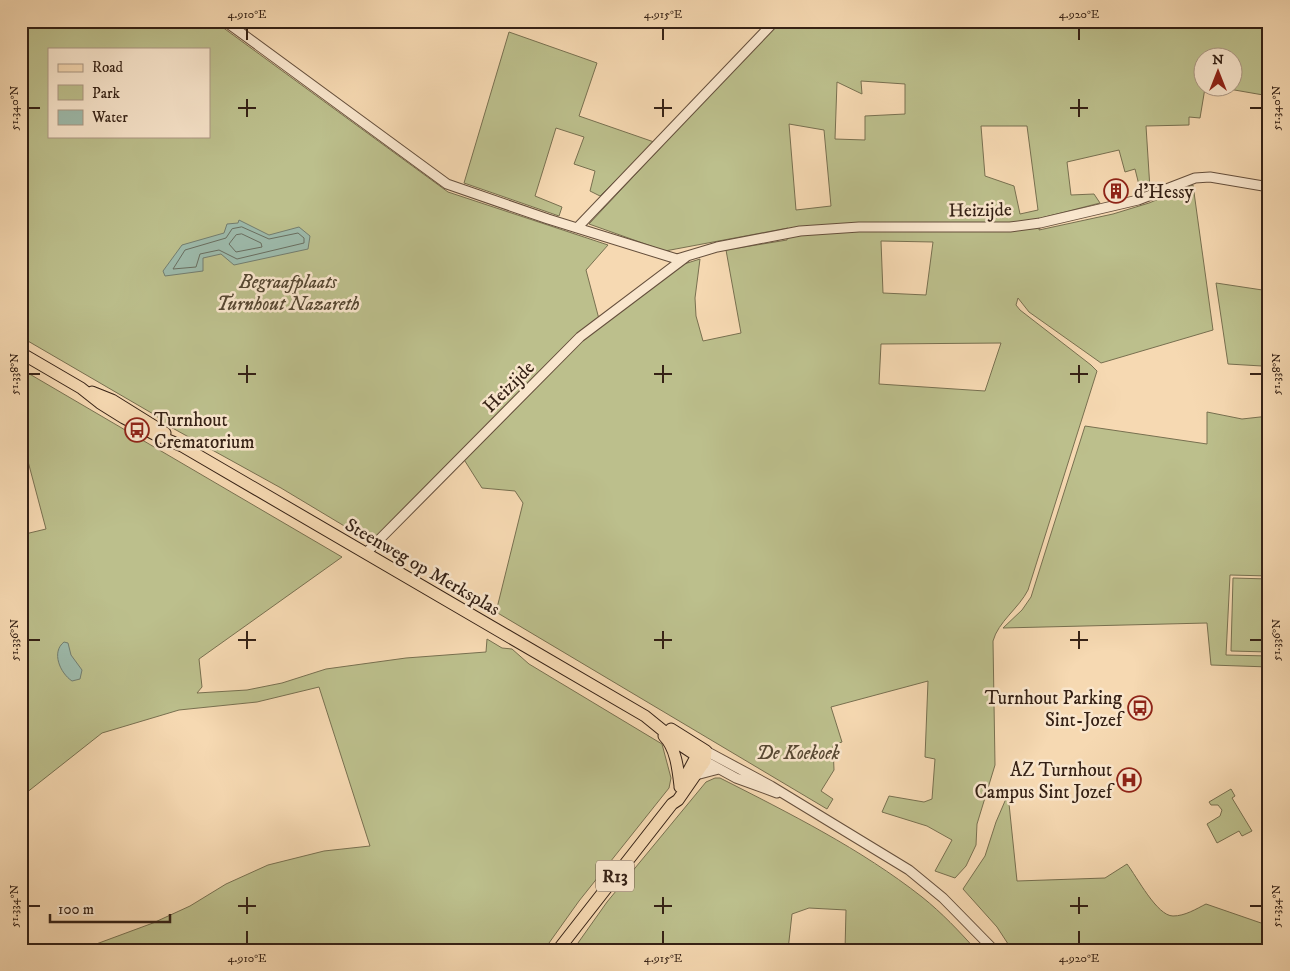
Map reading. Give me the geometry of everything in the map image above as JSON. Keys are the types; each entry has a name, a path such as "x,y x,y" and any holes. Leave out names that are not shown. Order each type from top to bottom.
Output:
{"main road":[{"name":"Steenweg op Merksplas","path":"21,353 82,388 112,400 151,423 182,446 634,710 657,721 703,756"},
{"path":"634,710 671,742 680,786"},
{"name":"R13","path":"558,950 672,804 680,786 703,756"},
{"name":"R13","path":"672,804 678,800 696,775 703,756"}],"street":[{"name":"Heizijde","path":"226,21 447,184 650,252 677,259 717,247 800,231 859,227 1010,227 1138,200 1195,178 1210,177 1269,187"},
{"path":"577,228 775,21"},
{"name":"Heizijde","path":"366,553 580,337 687,257"},
{"path":"703,756 719,769 766,791 780,794"},
{"path":"703,756 780,794 916,876 943,898 994,950"},
{"path":"696,775 719,769"}],"green space":[{"name":"Begraafplaats Turnhout Nazareth","path":"21,21 214,21 448,192 608,245 586,270 599,319 371,542 281,488 167,425 155,415 21,337"},
{"name":"De Koekoek","path":"779,21 1269,21 1269,96 1242,91 1242,48 1192,48 1192,98 1203,98 1200,118 1189,117 1189,125 1146,126 1150,189 1141,193 1135,169 1125,172 1119,150 1067,162 1071,195 1094,194 1100,203 1041,218 1039,230 1113,214 1149,203 1193,185 1213,330 1101,363 1029,312 1018,298 1016,305 1020,310 1097,371 1028,590 999,628 993,641 995,765 977,824 976,845 966,866 955,878 935,871 952,840 927,826 882,812 889,796 924,802 932,799 935,759 925,757 928,681 831,707 842,742 833,745 834,770 821,791 833,799 827,809 496,612 523,503 515,491 482,488 463,458 582,339 681,265 700,259 695,298 696,316 703,341 741,333 726,250 787,240 788,228 665,251 589,224","holes":["861,81 905,84 905,114 865,116 865,140 835,139 837,82 862,94","789,124 824,130 831,206 796,210","981,126 1027,126 1038,210 1020,214 1014,186 985,176","881,241 933,242 926,295 883,293","1001,343 985,391 879,384 881,344"]},
{"path":"509,32 597,63 579,116 654,142 600,196 590,191 595,171 574,164 584,137 556,128 535,196 562,207 559,216 464,183"},
{"path":"1216,283 1269,291 1269,374 1262,373 1262,366 1228,364"},
{"path":"21,369 342,557 199,659 202,687 197,693 247,690 282,683 326,669 406,658 486,652 487,639 502,648 512,649 529,664 662,744 671,778 669,788 579,901 544,950 80,950 153,923 190,906 226,884 268,865 324,851 370,846 319,687 257,702 179,710 102,733 21,797 21,535 46,529 21,435"},
{"path":"1207,412 1242,419 1269,416 1269,576 1230,575 1226,655 1269,656 1269,667 1211,665 1207,623 1003,628 1022,610 1031,597 1085,426 1207,444"},
{"path":"1233,578 1269,579 1269,652 1231,651"},
{"path":"720,778 798,818 874,863 929,903 976,950 845,950 846,910 809,908 792,914 788,950 573,950 607,902 706,782"},
{"path":"1231,789 1235,796 1232,798 1252,831 1242,836 1239,831 1217,843 1207,824 1220,816 1222,810 1218,805 1211,805 1209,802"},
{"path":"1008,794 1017,881 1105,878 1127,864 1154,903 1167,914 1173,916 1182,915 1206,904 1261,923 1269,918 1269,950 1012,950 997,927 963,889 985,856 996,822"}],"water":[{"path":"239,220 269,235 299,227 310,236 308,249 234,265 221,254 203,258 203,271 165,276 163,271 182,245 224,233 227,224 238,223"},
{"path":"64,642 68,643 71,655 82,670 80,679 72,681 61,668 58,651"}],"place":[{"name":"d'Hessy","path":"1116,191"},
{"name":"Turnhout Crematorium","path":"137,430"},
{"name":"Turnhout Parking Sint-Jozef","path":"1140,708"},
{"name":"AZ Turnhout Campus Sint Jozef","path":"1129,780"}]}
